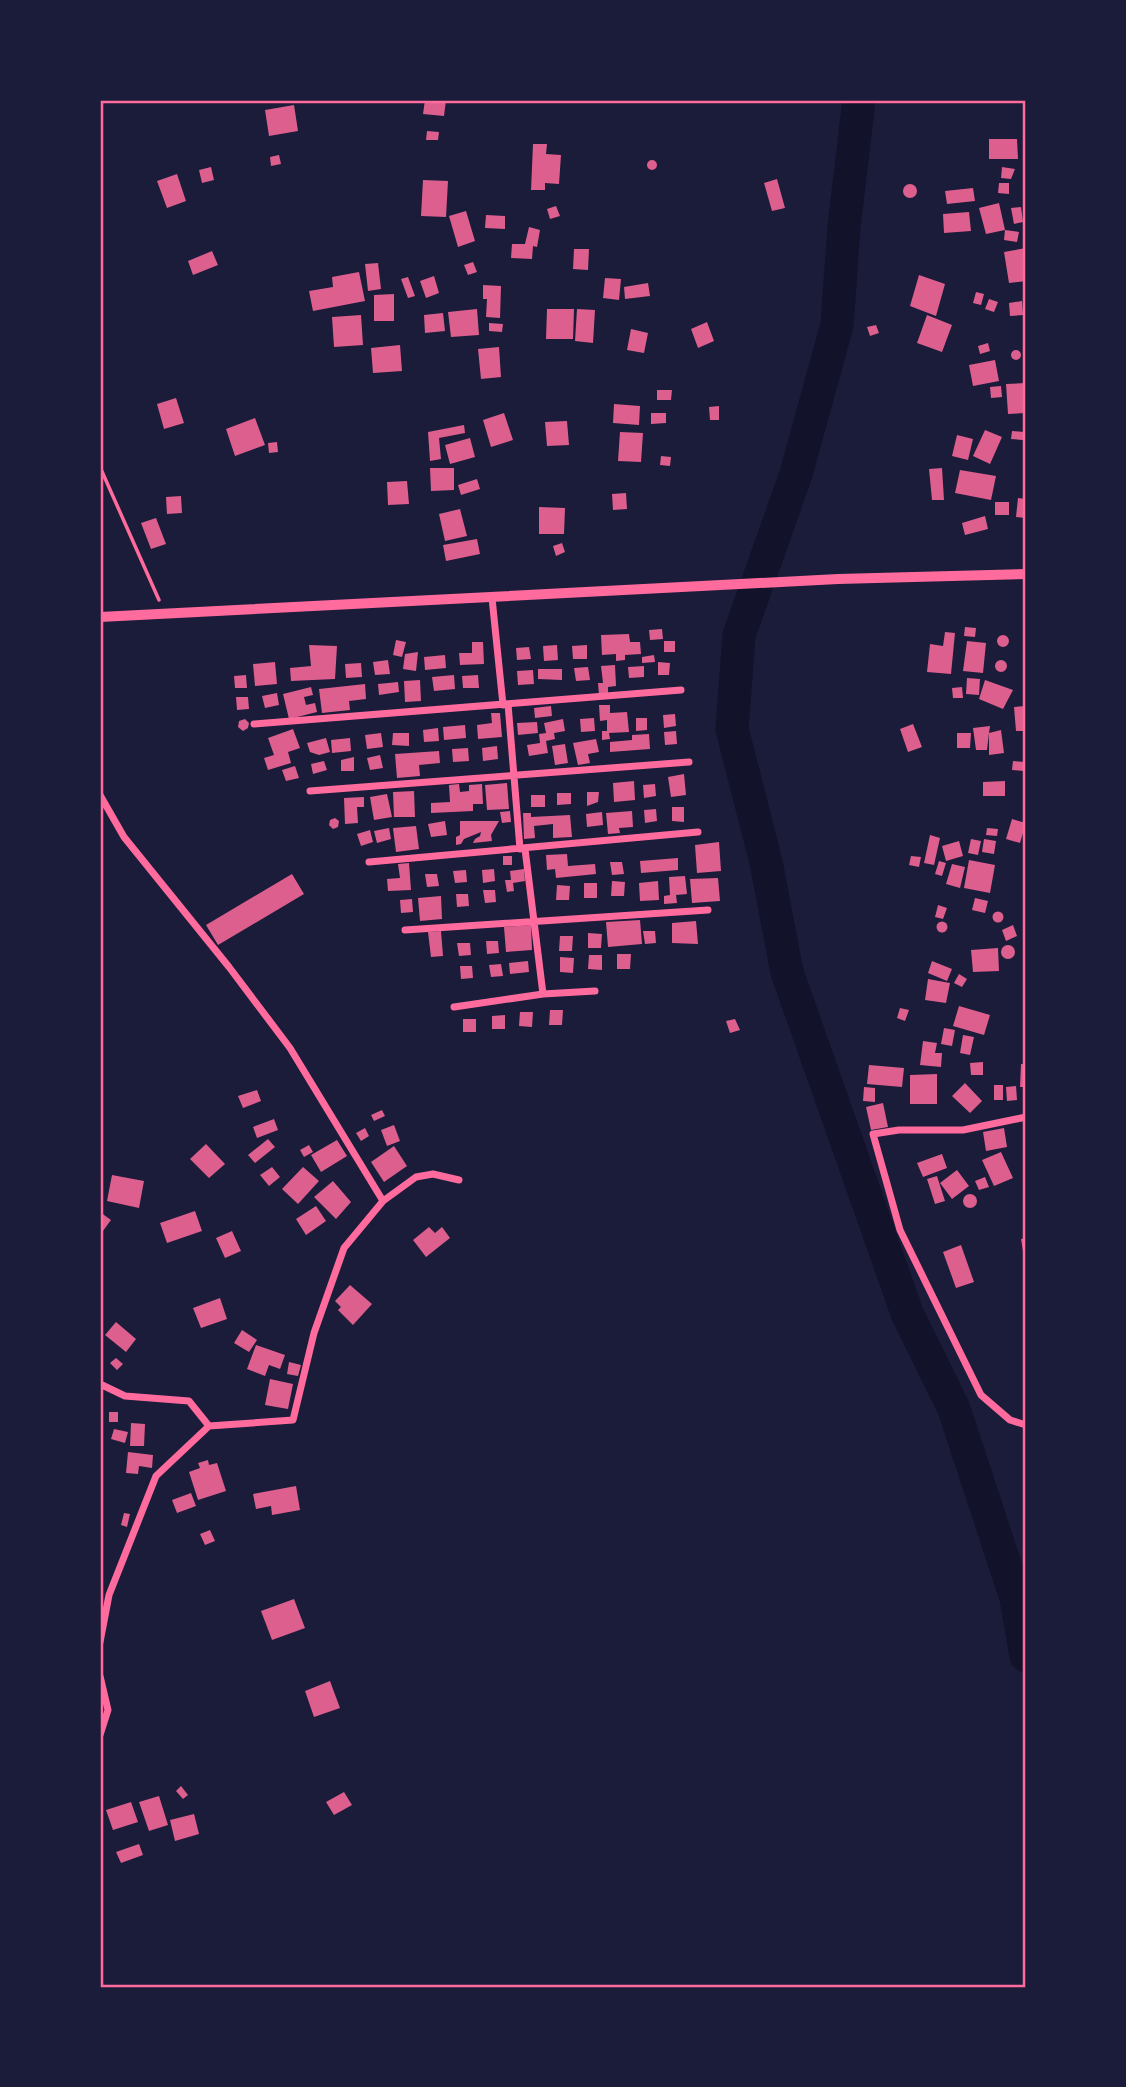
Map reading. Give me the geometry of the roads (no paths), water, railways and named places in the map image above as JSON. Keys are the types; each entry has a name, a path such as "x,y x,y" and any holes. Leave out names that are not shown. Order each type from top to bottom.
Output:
{"street":[{"path":"100,617 838,579 1026,574"},
{"path":"492,598 522,849 544,994"},
{"path":"254,724 681,690"},
{"path":"310,792 689,762"},
{"path":"100,795 124,837 229,967 290,1048 383,1201"},
{"path":"369,862 698,832"},
{"path":"405,930 708,910"},
{"path":"454,1007 544,994 595,992"},
{"path":"1026,1117 962,1130 899,1130 873,1135 900,1230 981,1395 1010,1420 1026,1424"},
{"path":"100,1642 109,1595 156,1476 209,1426 293,1420 314,1334 344,1248 383,1201 416,1177 433,1174 459,1180"},
{"path":"100,1384 125,1396 189,1401 209,1426"},
{"path":"100,1676 108,1710 100,1735"}],"waterway":[{"path":"859,100 844,227 837,325 796,474 739,635 732,729 766,862 787,972 907,1313 954,1409 1016,1598 1026,1656"}]}
